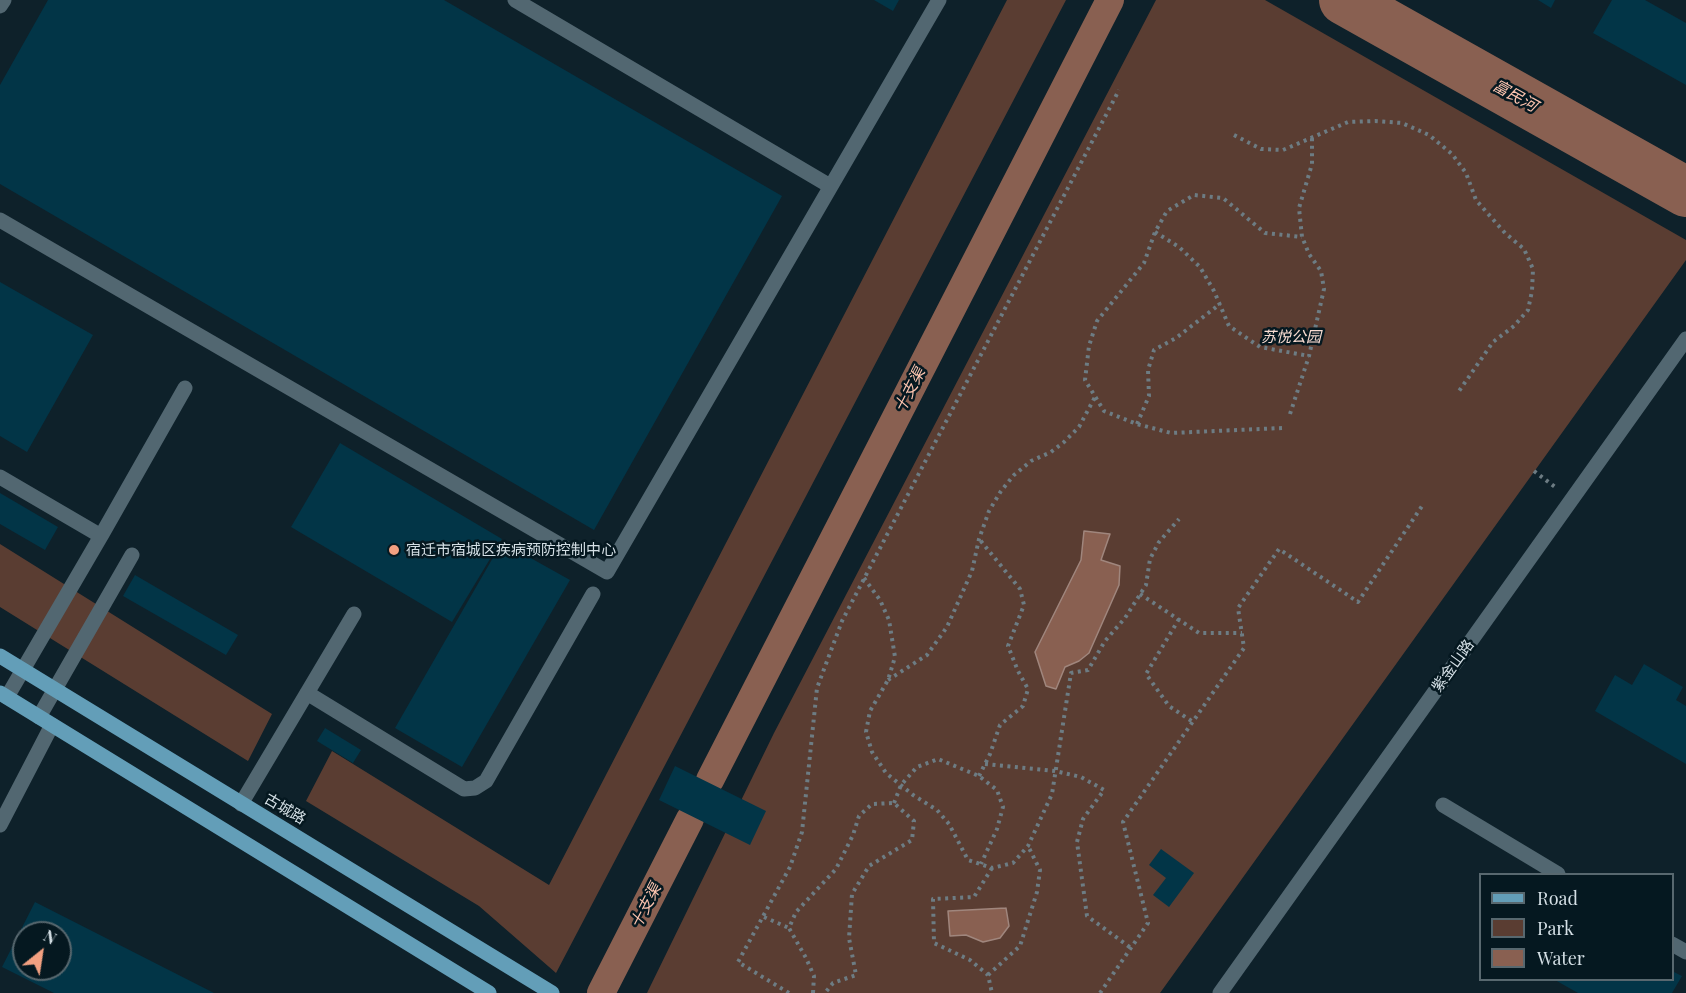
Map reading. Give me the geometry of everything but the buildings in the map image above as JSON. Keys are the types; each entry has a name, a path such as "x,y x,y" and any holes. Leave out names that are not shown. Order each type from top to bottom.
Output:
{"main road":[{"name":"古城路","path":"0,656 552,993"},
{"path":"4,695 489,993"}],"street":[{"path":"0,6 4,0"},
{"path":"515,0 830,186"},
{"path":"0,220 607,572 939,0"},
{"name":"紫金山路","path":"1220,993 1686,339"},
{"path":"4,695 23,670 185,388"},
{"path":"0,477 101,536"},
{"path":"0,825 46,721 55,690 132,555"},
{"path":"308,693 464,789 475,788 486,781 593,594"},
{"path":"241,804 354,614"},
{"path":"1443,805 1556,873"}],"path":[{"path":"789,993 738,963 790,867 802,832 817,688 842,621 1119,90"},
{"path":"1234,135 1261,148 1283,150 1348,122 1402,123 1429,135 1452,154 1466,173 1476,200 1505,233 1524,249 1533,269 1528,310 1514,326 1494,342 1457,394"},
{"path":"1290,414 1310,356 1324,289 1321,271 1309,254 1302,237 1299,208 1312,164 1312,138"},
{"path":"1282,428 1171,433 1104,411 1085,380 1089,346 1097,321 1144,262 1155,232 1167,211 1194,195 1223,198 1265,233 1302,237"},
{"path":"1155,232 1179,247 1200,267 1229,326 1260,347 1310,356"},
{"path":"1137,423 1149,396 1148,370 1154,350 1176,338 1220,304"},
{"path":"888,680 927,655 947,627 972,571 979,539 989,511 1014,475 1031,460 1051,452 1064,442 1078,427 1095,396"},
{"path":"1100,993 1148,923 1123,822 1244,648 1238,608 1279,549 1358,602 1424,503"},
{"path":"864,578 880,600 889,620 895,657 888,680 870,711 866,732 872,752 886,773 937,810 949,824 968,860 992,868 1013,862 1028,846 1052,794 1071,673 1088,670 1105,640 1125,618 1146,585 1150,559 1159,542 1179,519"},
{"path":"979,539 1020,589 1024,605 1008,646 1028,688 1023,706 1000,725 979,776"},
{"path":"1140,594 1199,633 1242,633"},
{"path":"1179,619 1146,674 1169,706 1193,722"},
{"path":"894,803 902,786 917,767 938,759 979,776 997,790 1003,807 997,829 981,864"},
{"path":"985,764 1055,771 1081,777 1104,790 1083,819 1077,842 1087,916 1131,948"},
{"path":"789,928 796,912 836,869 853,835 859,816 872,804 894,803 914,820 912,840 869,866 852,894 849,938 856,975 833,983 825,993"},
{"path":"988,975 1020,946 1037,892 1040,870 1028,846"},
{"path":"992,868 974,897 933,899 934,943 970,960 988,975 992,993"},
{"path":"764,917 789,928 814,976 813,993"}],"green space":[{"path":"1007,0 1066,0 556,973 479,906 306,801 332,751 549,885"},
{"name":"苏悦公园","path":"1156,0 1265,0 1686,240 1686,260 1160,993 647,993 774,733"},
{"path":"0,544 272,714 248,761 0,607"}],"water":[{"path":"1084,531 1110,534 1101,560 1120,566 1119,585 1089,653 1079,661 1065,667 1056,689 1046,686 1035,652 1081,560"},
{"path":"1006,908 1009,926 1000,938 983,942 966,935 950,936 948,911"}],"waterway":[{"name":"十支渠","path":"710,780 1110,0"},
{"name":"富民河","path":"1344,0 1686,192"},
{"name":"十支渠","path":"601,993 690,819"}],"place":[{"name":"宿迁市宿城区疾病预防控制中心","path":"394,550"}]}
